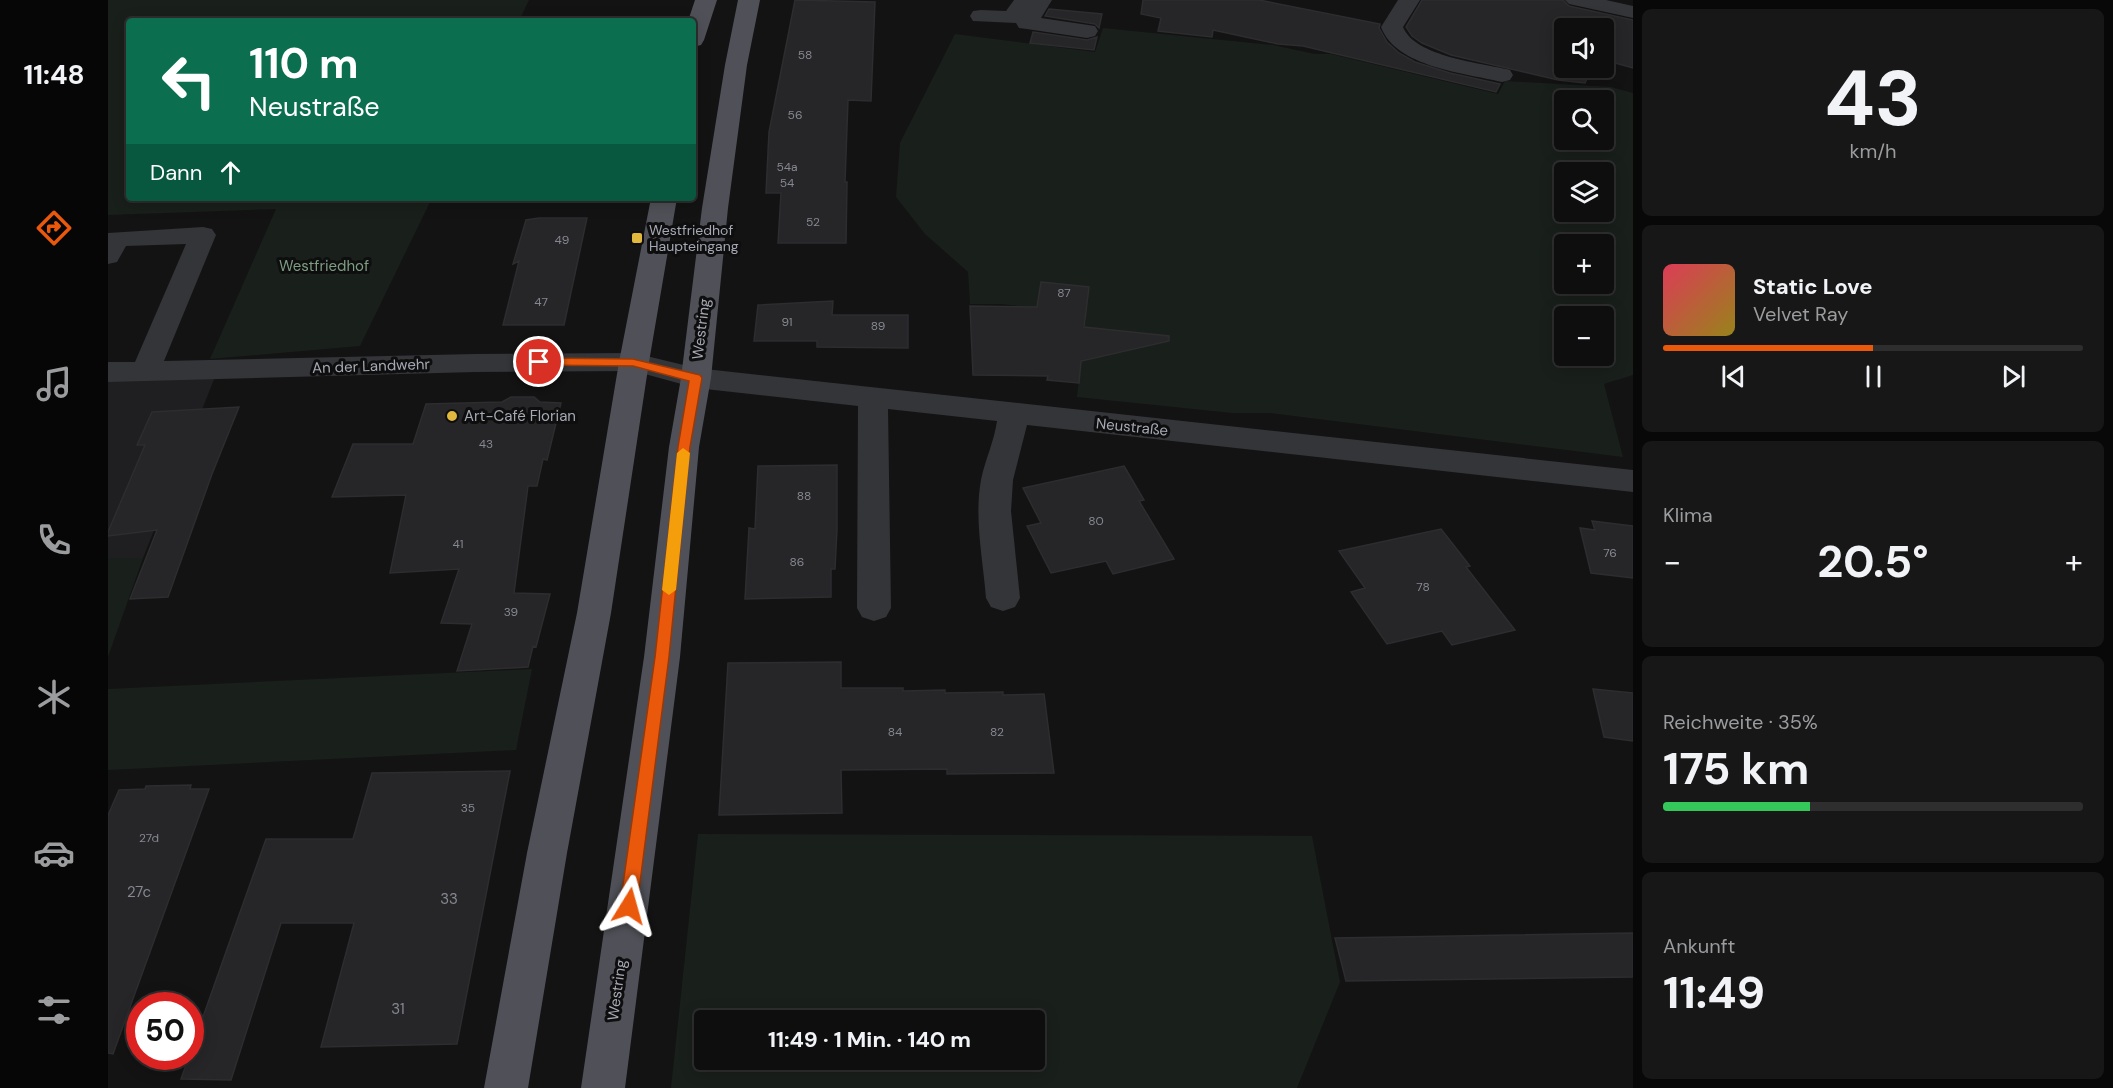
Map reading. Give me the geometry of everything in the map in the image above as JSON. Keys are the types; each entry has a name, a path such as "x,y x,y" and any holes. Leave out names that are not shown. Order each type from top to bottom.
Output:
{"main road":[{"path":"696,31 706,0"},
{"name":"Westring","path":"603,1088 639,837 662,657 682,464 696,378 732,87 749,0"},
{"path":"507,1088 547,853 594,613 633,363 663,201"}],"street":[{"path":"981,16 1012,18 1025,0"},
{"path":"1041,0 1027,23 1088,32"},
{"path":"1409,0 1392,27 1393,35 1401,44 1427,56 1502,75"},
{"path":"1576,0 1633,12"},
{"path":"108,256 116,239 203,235 146,369"},
{"name":"An der Landwehr","path":"108,372 146,369 475,363 633,363"},
{"name":"Neustraße","path":"633,363 696,378 1633,481"},
{"path":"873,398 874,608"},
{"path":"1003,598 995,511 997,480 1009,441 1013,414"}],"shaded area":[{"path":"215,377 143,558 108,558 108,378"}],"green space":[{"name":"Westfriedhof","path":"108,0 529,0 520,18 126,18 126,201 431,201 360,346 210,359 276,209 108,215"},
{"path":"1103,28 1273,45 1315,54 1331,54 1498,94 1505,81 1611,87 1633,93 1633,375 1604,384 1623,457 1270,413 1232,413 1077,397 1086,314 1001,304 970,304 968,272 925,234 896,197 900,143 955,34 1095,52"},
{"path":"108,558 143,558 108,657"},
{"path":"532,669 516,750 108,770 108,689"},
{"path":"698,834 1312,836 1340,982 1297,1088 671,1088"}],"building":[{"path":"795,0 875,2 871,101 848,100 845,182 847,182 846,243 778,243 781,193 766,193 769,132"},
{"path":"1143,0 1259,0 1380,24 1379,28 1387,42 1399,53 1415,62 1450,73 1500,84 1496,92 1303,46 1278,44 1213,30 1212,37 1158,31 1161,18 1141,14"},
{"path":"1422,0 1563,0 1569,6 1633,20 1633,68 1614,63 1614,18 1554,18 1554,78 1587,78 1585,83 1558,80 1451,55 1422,43 1412,36 1406,27"},
{"path":"1049,9 1102,14 1099,28 1095,24 1045,16"},
{"path":"1033,32 1087,40 1097,37 1094,50 1030,43"},
{"path":"587,218 564,325 503,325 519,261 513,264 526,220"},
{"path":"1041,282 1089,287 1084,327 1169,336 1169,341 1081,361 1079,383 1047,380 1048,376 973,375 970,306 1037,307"},
{"path":"833,301 832,315 908,315 908,348 817,347 817,341 754,341 758,305"},
{"path":"511,397 534,397 540,402 561,403 547,460 543,459 537,486 528,486 514,593 550,594 536,647 533,646 528,667 457,671 472,624 441,623 459,569 390,573 406,495 332,497 353,444 413,444 426,404 502,402"},
{"path":"239,407 212,474 168,597 130,599 157,530 108,536 108,532 145,445 137,445 152,412"},
{"path":"837,465 837,529 835,569 831,569 831,597 745,599 749,528 755,529 758,466"},
{"path":"1124,466 1144,500 1139,501 1174,559 1113,574 1106,561 1051,573 1027,526 1041,523 1023,488"},
{"path":"1592,521 1633,526 1633,578 1591,573 1580,528 1595,530"},
{"path":"1441,529 1470,566 1466,567 1515,630 1452,645 1442,631 1387,644 1351,592 1365,588 1339,551"},
{"path":"841,662 841,688 903,688 903,691 945,690 945,693 1003,692 1003,695 1044,694 1054,773 947,774 947,769 841,770 842,813 719,815 728,663"},
{"path":"1593,689 1633,693 1633,741 1604,737"},
{"path":"510,771 457,1044 321,1047 354,923 281,923 231,1080 181,1079 184,1070 204,1070 204,1014 266,839 353,839 372,773"},
{"path":"191,785 190,789 209,789 135,992 126,992 126,1018 113,1054 108,1053 108,815 119,790 145,789 146,786"},
{"path":"1633,933 1633,977 1346,981 1335,938"}],"slow traffic":[{"path":"669,590 683,453"}],"place":[{"name":"Westfriedhof Haupteingang","path":"637,238"},
{"name":"Art-Café Florian","path":"452,416"}],"route":[{"path":"539,362 633,363 696,378 684,447 662,657 629,906"}]}
